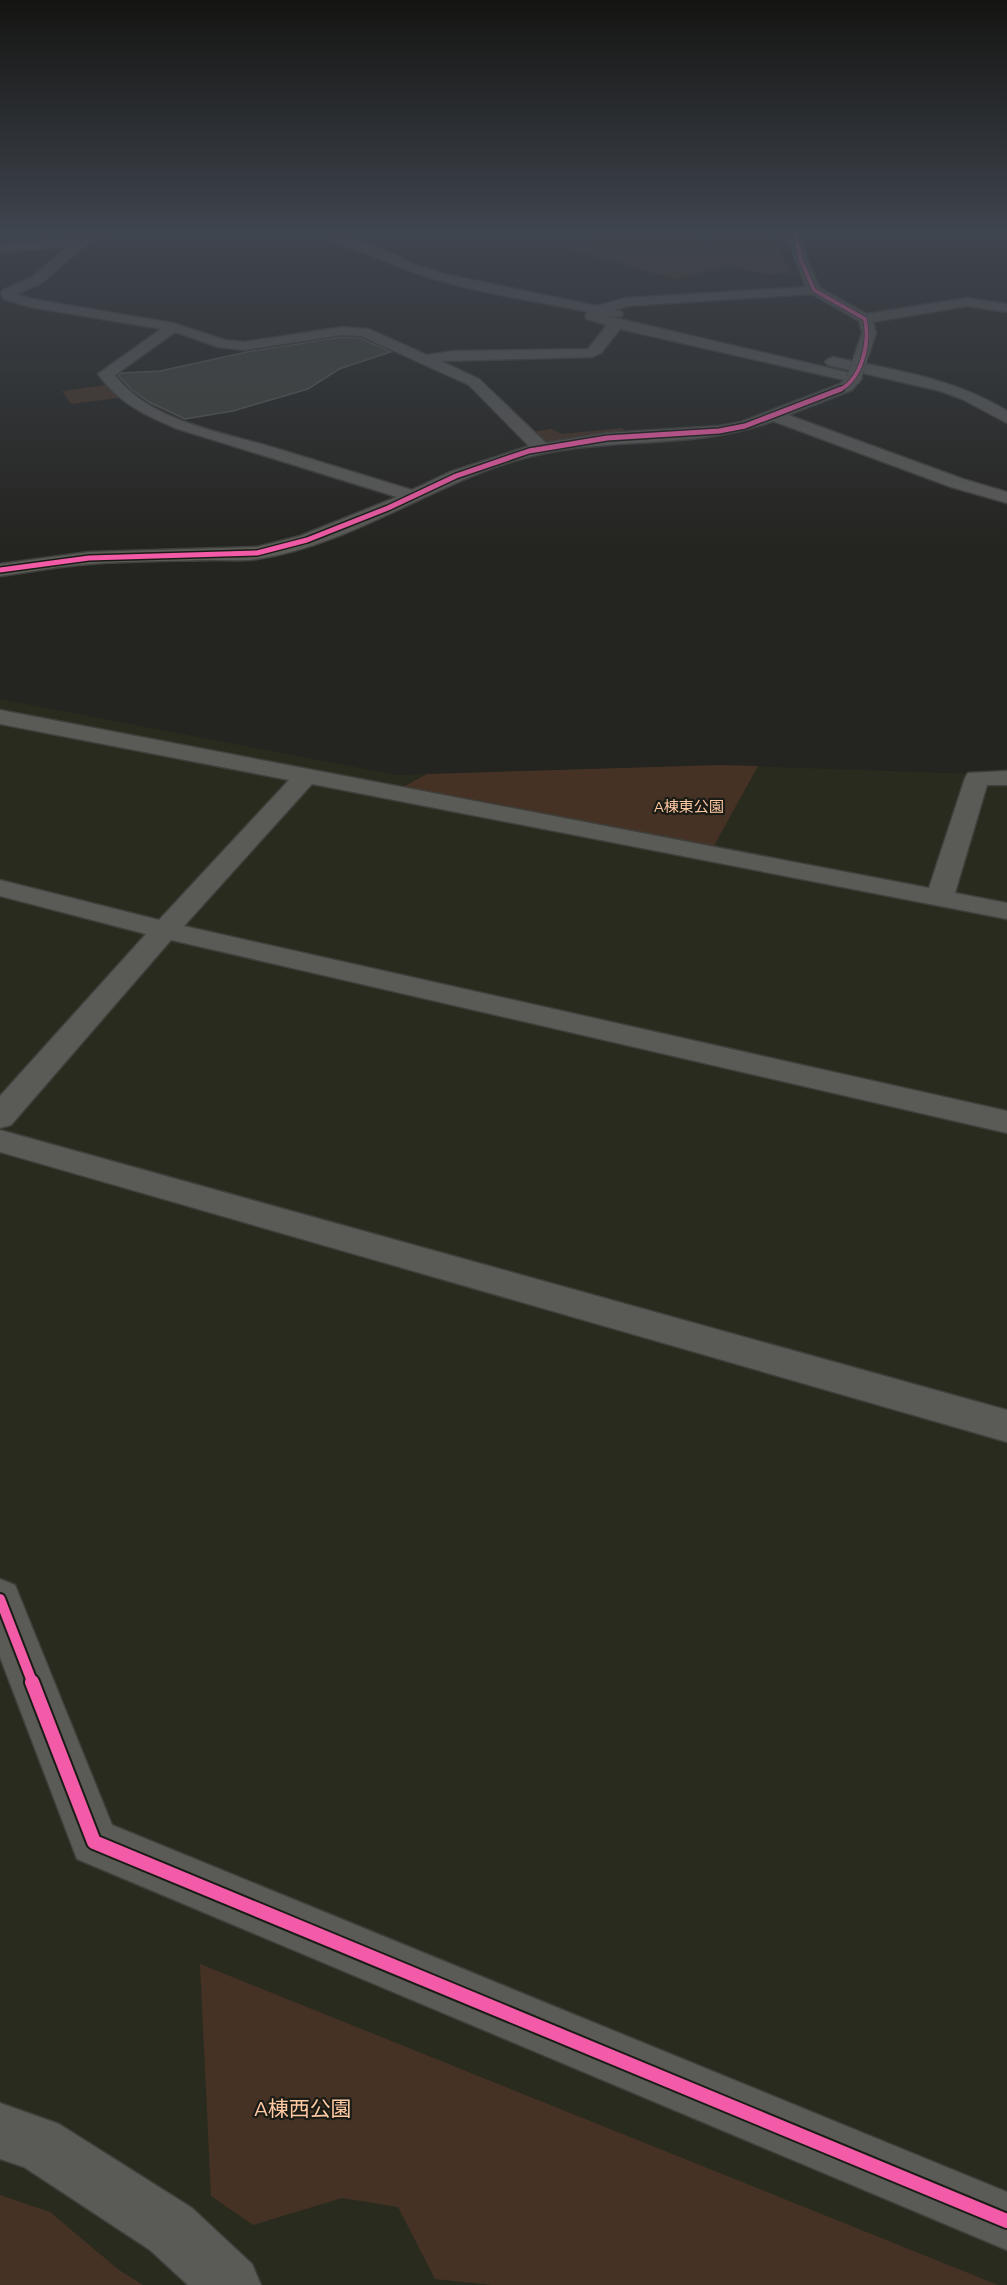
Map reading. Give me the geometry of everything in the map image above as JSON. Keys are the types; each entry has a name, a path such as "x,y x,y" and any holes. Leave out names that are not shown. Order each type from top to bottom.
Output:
{"street":[{"path":"158,338 106,374 126,397 148,411 184,426 413,496"},
{"path":"204,338 223,344 244,346 302,338"},
{"path":"376,338 474,382 542,449"},
{"path":"424,360 453,355 592,353 604,344 607,338"},
{"path":"677,338 854,378"},
{"path":"721,338 940,387 986,405 1007,418"},
{"path":"0,570 89,558 257,554 306,540 456,476 497,461 542,449 607,438 719,431 744,426 846,387 854,378 867,338"},
{"path":"773,415 957,483 1007,498"},
{"path":"0,717 1007,911"},
{"path":"0,1117 165,930 307,775"},
{"path":"940,897 976,778 1007,778"},
{"path":"0,888 165,930 1007,1122"},
{"path":"0,1141 1007,1426"},
{"path":"0,1599 94,1842 1007,2221"},
{"path":"0,2131 39,2144 171,2229 231,2285"}],"shaded area":[{"path":"0,699 397,775 720,765 1007,775 1007,2285 0,2285"}],"green space":[{"path":"113,384 126,397 71,404 62,391"},
{"path":"622,428 631,436 542,449 526,433 551,429 562,434"},
{"name":"A棟東公園","path":"720,765 758,766 710,853 394,792 427,774"},
{"name":"A棟西公園","path":"200,1964 998,2285 492,2285 435,2279 398,2207 342,2198 253,2225 211,2196"},
{"path":"0,2195 50,2212 119,2270 143,2285 0,2285"}],"building":[{"path":"338,338 353,338 360,338 391,352 339,369 308,389 233,411 185,419 149,402 131,389 118,375 160,371 247,352"}],"cycle path":[{"path":"0,570 89,558 257,553 307,540 388,508 456,476 529,451 607,438 719,431 745,426 846,387 860,364 867,338"},
{"path":"0,1599 94,1842 1007,2221"}]}
